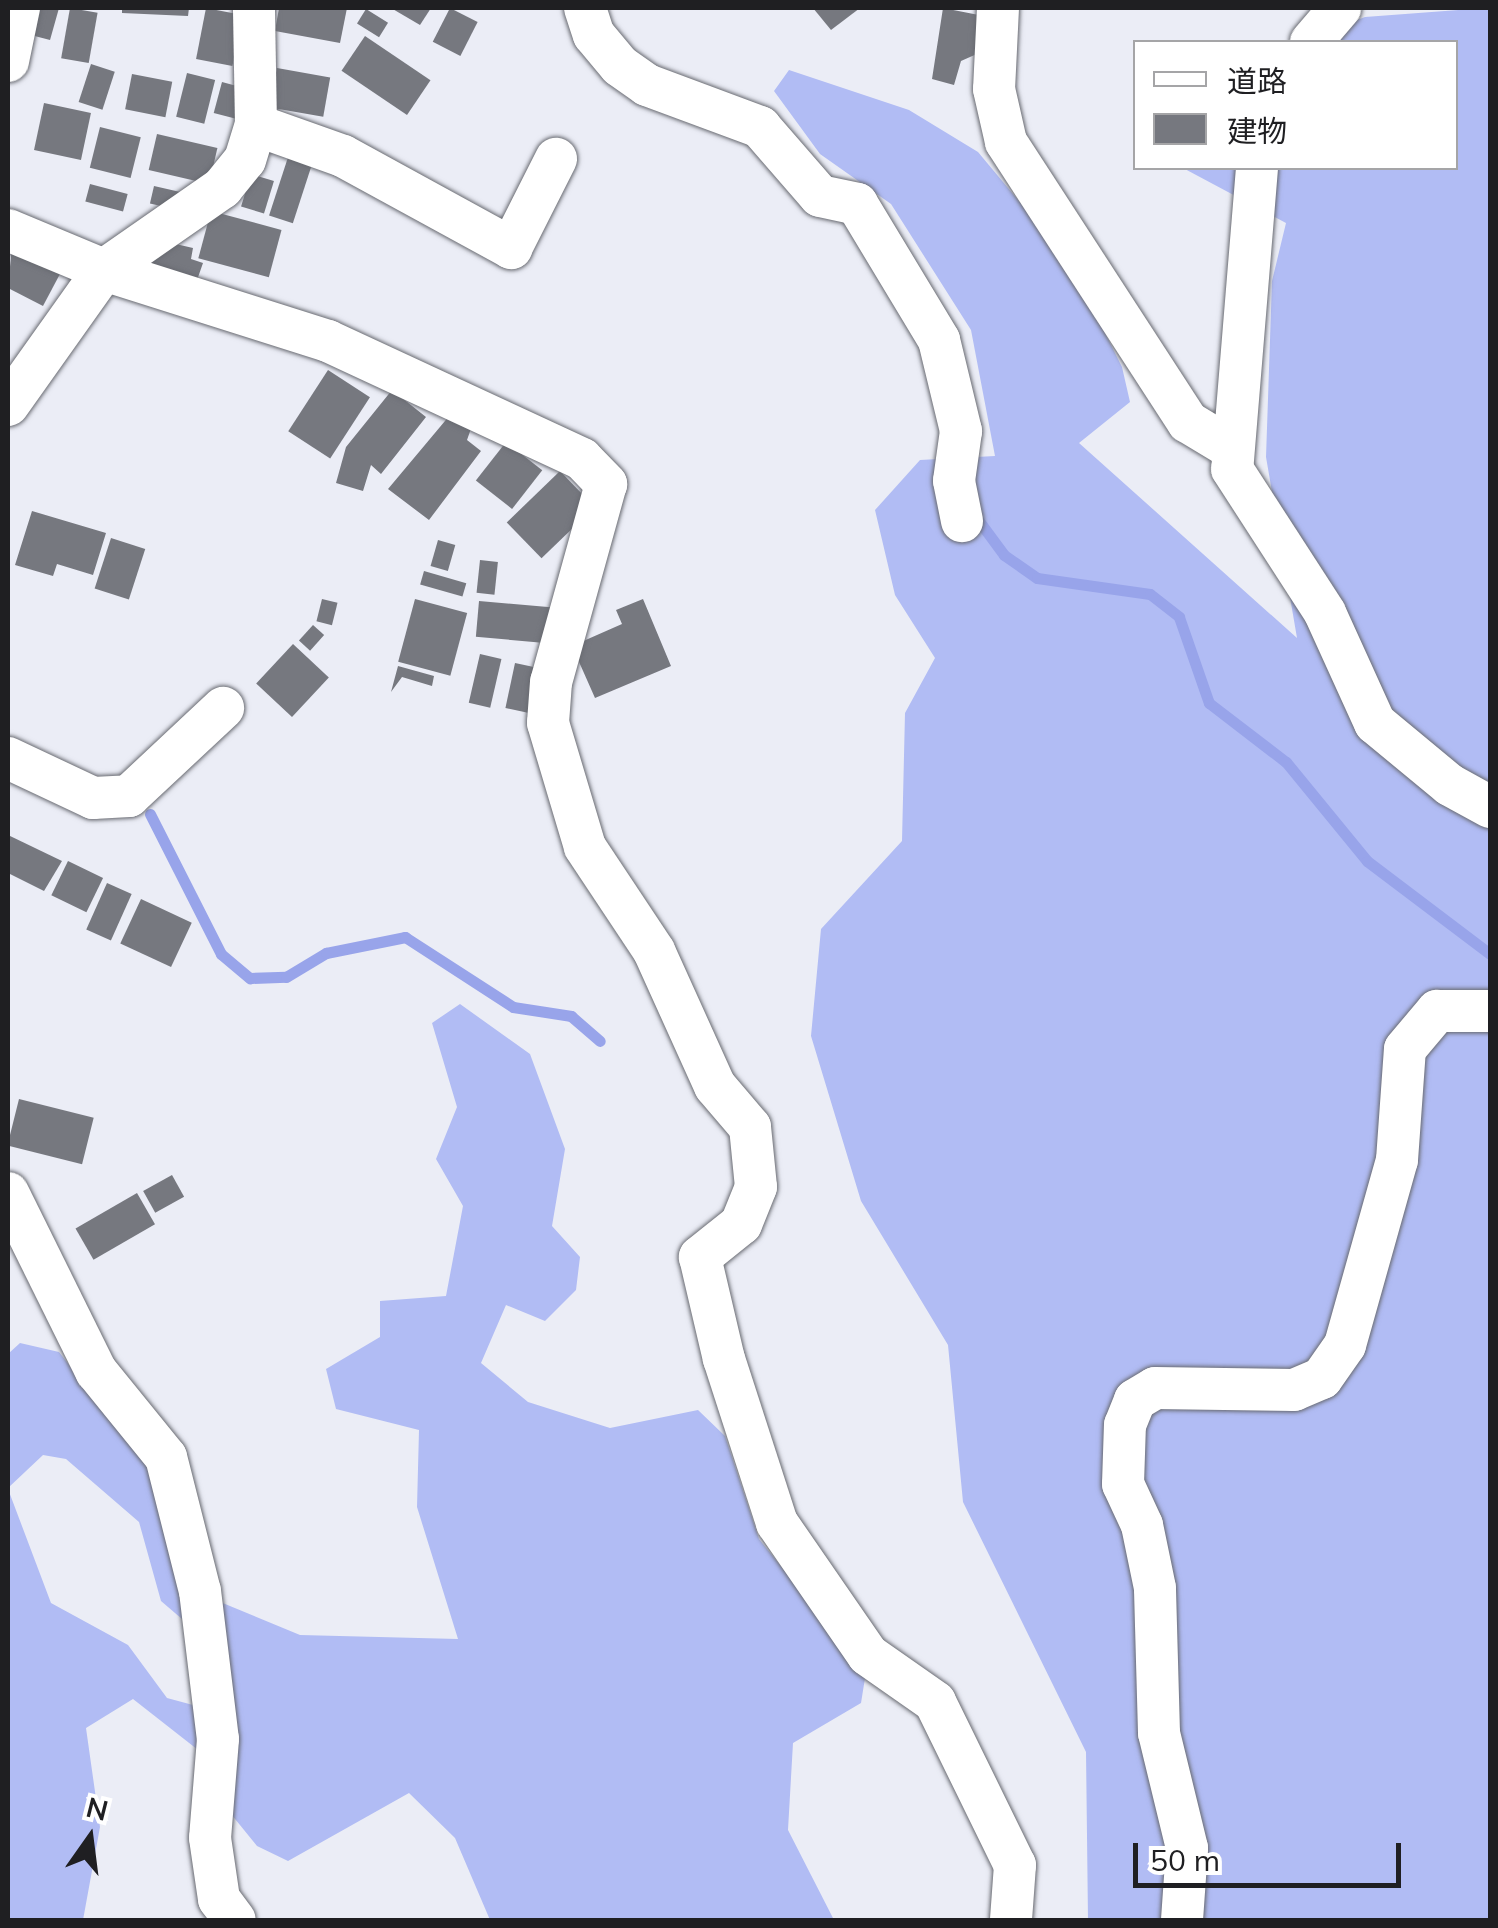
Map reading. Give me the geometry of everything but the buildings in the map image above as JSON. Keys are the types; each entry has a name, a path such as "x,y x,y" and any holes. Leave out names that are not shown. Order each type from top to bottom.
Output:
{"street":[{"path":"8,61 19,8"},
{"path":"8,406 104,270 222,188 245,160 256,125 254,8"},
{"path":"585,8 594,35 620,66 648,85 760,128 820,196 857,204 939,340 961,431 954,481 962,521"},
{"path":"998,8 994,89 1006,142 1188,422 1232,448"},
{"path":"1313,40 1340,8"},
{"path":"256,125 344,156 511,248 556,159"},
{"path":"1257,170 1232,469 1325,613 1375,722 1450,786 1490,807"},
{"path":"8,230 104,270 328,341 582,458 606,484 551,682 548,722 585,846 654,951 715,1086 750,1127 756,1188 741,1224 700,1257 724,1359 776,1523 868,1655 934,1702 1015,1864 1011,1920"},
{"path":"8,758 93,798 130,796 223,708"},
{"path":"1182,1920 1187,1848 1159,1733 1154,1588 1142,1525 1123,1484 1125,1425 1135,1400 1156,1388 1294,1390 1322,1378 1345,1345 1397,1160 1405,1049 1436,1011 1490,1011"},
{"path":"8,1193 96,1371 166,1456 200,1591 218,1739 210,1838 219,1899 236,1920"}],"shaded area":[{"path":"1490,8 1490,1920 1088,1920 1086,1752 963,1502 948,1345 861,1201 811,1036 821,929 902,841 905,713 935,658 895,595 875,510 920,460 995,456 971,330 891,204 820,154 774,91 789,70 909,110 978,152 1069,261 1122,367 1130,402 1079,443 1297,638 1266,457 1272,281 1286,223 1187,170 1458,170 1458,40 1305,40 1365,17"},
{"path":"460,1004 530,1054 565,1149 552,1226 580,1257 576,1290 545,1321 506,1305 481,1363 528,1402 610,1428 698,1410 725,1436 759,1539 866,1672 861,1703 793,1743 788,1830 834,1920 490,1920 455,1838 409,1793 288,1861 257,1846 231,1814 230,1775 133,1699 86,1728 100,1827 83,1920 8,1920 8,1489 51,1603 128,1645 167,1698 193,1705 217,1649 161,1601 139,1522 66,1459 43,1455 8,1488 8,1354 20,1343 59,1352 147,1465 213,1599 300,1635 458,1639 417,1507 419,1430 336,1409 326,1369 380,1337 380,1301 446,1296 463,1206 436,1159 457,1107 432,1023"}],"waterway":[{"path":"976,517 1004,555 1037,578 1150,594 1179,617 1209,703 1286,762 1367,861 1490,954"},
{"path":"150,814 221,954 250,978 286,977 326,953 405,937 513,1007 571,1016 600,1041"}]}
